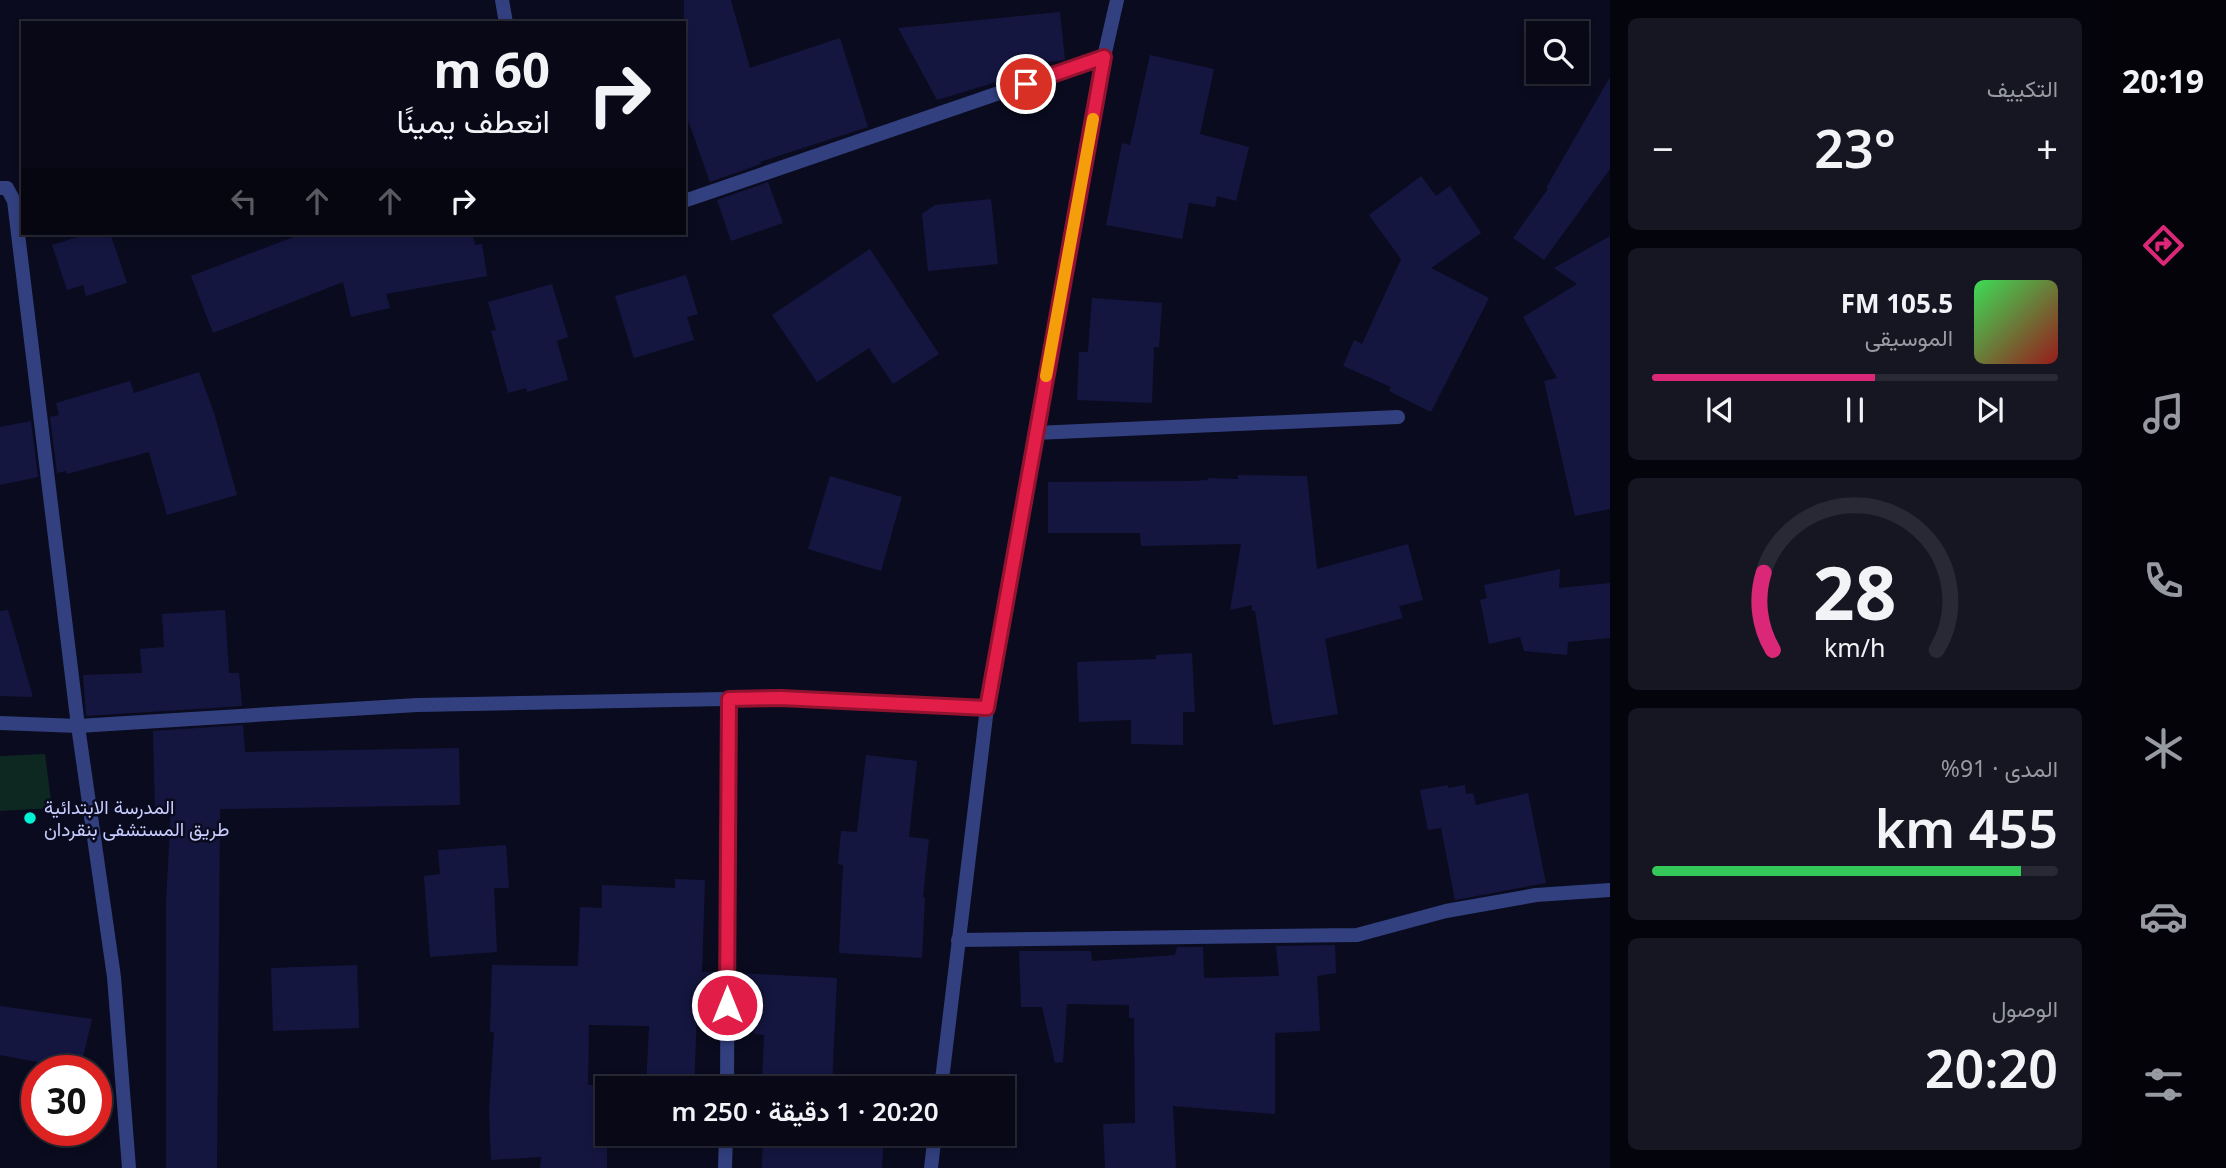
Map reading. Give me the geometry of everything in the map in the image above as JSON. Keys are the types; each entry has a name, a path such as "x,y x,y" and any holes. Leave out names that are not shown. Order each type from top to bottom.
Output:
{"street":[{"path":"502,0 506,21"},
{"path":"942,1076 987,708 1104,57 1117,0"},
{"path":"686,200 1104,57"},
{"path":"0,188 7,188 14,201 78,726 114,977 129,1168"},
{"path":"1035,433 1398,417"},
{"path":"0,723 78,726 417,705 781,698 987,708"},
{"path":"726,1076 729,699"},
{"path":"958,940 1357,935 1458,908 1536,895 1610,890"},
{"path":"724,1168 725,1146"},
{"path":"931,1168 934,1146"}],"green space":[{"path":"45,754 52,808 0,811 0,756"}],"building":[{"path":"684,0 731,0 750,68 840,38 868,127 760,162 761,164 710,182 686,115"},
{"path":"1060,12 1065,60 1028,64 1030,72 937,100 898,28"},
{"path":"1150,55 1214,69 1200,134 1249,147 1236,201 1217,196 1215,207 1189,203 1182,239 1106,225 1122,143 1130,145"},
{"path":"1610,77 1610,169 1544,260 1513,238 1548,189 1546,188"},
{"path":"1421,176 1436,196 1450,186 1481,233 1431,268 1489,298 1431,412 1389,391 1391,387 1343,366 1354,340 1362,344 1401,259 1369,215"},
{"path":"768,182 783,223 731,241 717,200"},
{"path":"991,199 998,264 928,271 922,214 935,205"},
{"path":"84,235 111,235 127,283 86,296 83,285 67,290 52,245"},
{"path":"299,235 473,235 475,245 482,244 487,276 386,294 390,308 351,317 343,282 213,333 191,276"},
{"path":"1610,236 1610,509 1575,516 1544,381 1557,378 1523,317 1577,284 1554,268"},
{"path":"870,249 939,354 893,384 869,348 817,382 772,315"},
{"path":"686,275 698,314 687,317 694,340 634,358 615,296"},
{"path":"552,284 568,337 557,341 568,380 527,392 526,388 508,393 491,331 496,330 488,302"},
{"path":"1092,298 1162,303 1159,347 1154,347 1152,403 1077,400 1079,352 1088,352"},
{"path":"199,372 214,413 237,495 167,515 149,452 67,474 66,471 57,473 50,417 59,415 56,403 130,381 134,393"},
{"path":"31,421 38,477 0,485 0,427"},
{"path":"1238,475 1307,476 1317,569 1408,544 1423,600 1399,606 1403,618 1325,639 1338,714 1273,725 1255,611 1252,611 1252,605 1230,610 1241,544 1141,546 1140,533 1048,533 1048,482 1190,481 1208,478 1238,479"},
{"path":"830,476 902,497 881,571 808,549"},
{"path":"1560,569 1559,588 1610,583 1610,638 1568,642 1567,655 1524,651 1520,637 1489,644 1480,600 1487,598 1484,585"},
{"path":"8,610 33,697 0,696 0,611"},
{"path":"225,610 229,673 239,673 242,706 86,716 83,675 142,673 140,649 164,647 162,614"},
{"path":"1192,653 1195,712 1183,712 1183,745 1131,744 1131,720 1079,722 1077,662 1156,659 1156,655"},
{"path":"243,725 245,752 459,748 460,805 220,809 217,1168 166,1168 166,903 171,809 155,810 153,731"},
{"path":"866,755 917,761 909,837 929,839 923,897 922,958 839,953 843,865 838,864 841,831 857,832"},
{"path":"1448,785 1448,788 1465,785 1466,794 1473,793 1476,805 1528,793 1546,883 1455,900 1441,828 1428,830 1420,790"},
{"path":"506,845 509,888 494,888 497,952 430,957 424,876 440,874 438,850"},
{"path":"675,879 705,880 702,972 718,972 718,1014 697,1013 694,1076 647,1076 649,1026 589,1025 588,1085 595,1085 595,1146 607,1146 607,1168 540,1168 541,1157 491,1160 489,1109 494,1032 490,1032 492,965 578,966 580,907 602,908 602,885 675,888"},
{"path":"1335,945 1336,973 1317,976 1320,1031 1275,1033 1275,1114 1173,1106 1176,1168 1105,1168 1103,1124 1135,1123 1134,1018 1129,1018 1129,1005 1067,1004 1063,1062 1055,1063 1042,1007 1021,1007 1019,951 1091,951 1092,961 1175,955 1177,947 1203,947 1204,978 1279,976 1276,946"},
{"path":"357,965 359,1028 273,1031 271,968"},
{"path":"737,973 837,978 833,1076 762,1076 764,1035 754,1034 754,1017 737,1015"},
{"path":"0,1006 92,1019 84,1055 21,1055 21,1059 0,1055"},
{"path":"763,1146 883,1146 882,1168 762,1168"}],"slow traffic":[{"path":"1046,376 1093,119"}],"place":[{"name":"المدرسة الابتدائية طريق المستشفى بنقردان","path":"30,818"}],"route":[{"path":"727,1005 729,699 781,698 987,708 1104,57 1026,84"}]}
